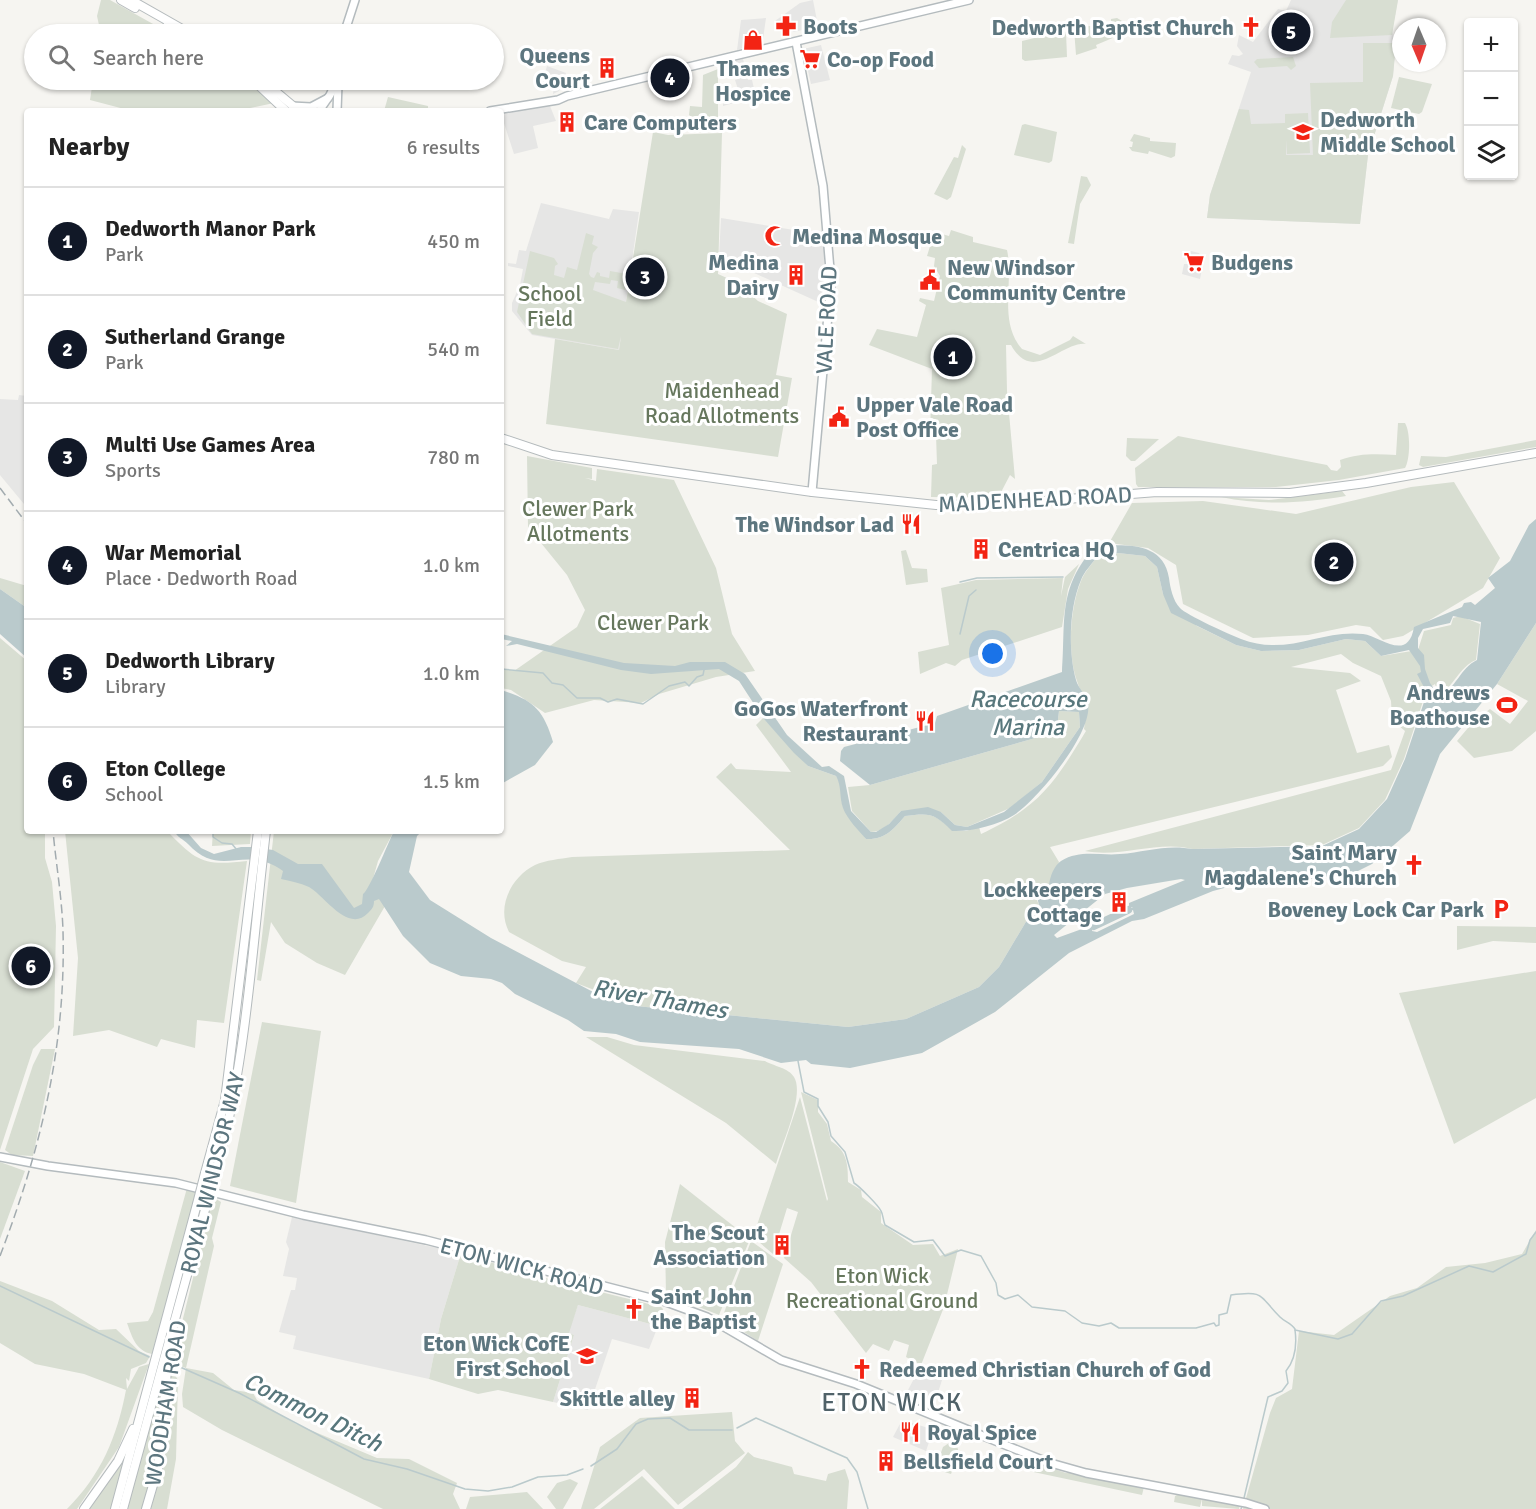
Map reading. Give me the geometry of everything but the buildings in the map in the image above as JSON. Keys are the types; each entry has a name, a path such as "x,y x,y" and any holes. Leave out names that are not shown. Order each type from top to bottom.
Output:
{"main road":[{"path":"121,0 163,24"},
{"path":"131,0 173,24"},
{"path":"347,24 355,0"},
{"path":"504,109 558,100 969,0"},
{"name":"VALE ROAD","path":"796,42 823,186 831,282 812,492"},
{"path":"267,90 291,108"},
{"path":"272,90 291,108"},
{"path":"321,108 332,90"},
{"path":"337,90 337,108"},
{"path":"302,108 311,107 328,98"},
{"name":"MAIDENHEAD ROAD","path":"504,439 552,456 812,492 917,504 974,505 1156,492 1290,493 1366,483 1536,453"},
{"name":"ROYAL WINDSOR WAY","path":"123,1509 159,1375 158,1346 225,1100 263,836"},
{"name":"ROYAL WINDSOR WAY","path":"169,1349 229,1120 242,1051 256,884"},
{"name":"ETON WICK ROAD","path":"0,1157 48,1166 176,1182 303,1215 426,1240 669,1303 707,1317 781,1360 856,1383 1047,1462 1086,1473 1246,1503 1265,1509"},
{"name":"WOODHAM ROAD","path":"146,1509 158,1468 159,1375 169,1349"},
{"name":"ROYAL WINDSOR WAY","path":"115,1509 147,1395 159,1375"},
{"name":"WOODHAM ROAD","path":"84,1509 118,1461 147,1395"}],"shaded area":[{"path":"813,0 818,26 794,32 775,21 800,3"},
{"name":"Dedworth Middle School","path":"1291,0 1398,0 1395,18 1392,18 1393,76 1368,155 1360,224 1207,218 1210,195 1251,72 1228,64 1232,55 1243,54 1237,46 1239,35 1253,42 1278,9 1286,11"},
{"path":"766,18 763,39 757,44 737,50 741,20"},
{"path":"821,45 830,80 811,84 803,49"},
{"path":"743,59 748,80 752,80 756,97 723,106 723,92 738,89 735,80 741,78 736,61"},
{"path":"547,66 566,73 559,91 553,94 554,86 542,83"},
{"path":"550,106 556,121 533,126 538,148 514,154 504,123 504,114"},
{"path":"541,203 609,219 613,209 639,212 619,350 532,335 512,311 512,303 520,285 523,269 508,266 508,263 516,264 519,250 526,251"},
{"path":"721,218 824,235 825,305 719,257"},
{"path":"1191,251 1199,253 1204,259 1200,279 1182,274 1184,264 1188,264"},
{"path":"19,395 24,396 24,504 0,475 0,399 18,400"},
{"path":"292,1217 461,1253 441,1319 429,1379 293,1349 296,1336 279,1332 291,1290 295,1290 297,1278 283,1276 289,1249 286,1242"},
{"name":"Eton Wick CofE First School","path":"578,1305 658,1326 649,1349 612,1339 588,1410 553,1402 574,1335 568,1333"},
{"path":"918,1371 942,1380 935,1402 907,1392"},
{"path":"902,1420 935,1430 932,1443 929,1442 926,1451 893,1437"}],"green space":[{"path":"101,0 110,0 153,24 99,24 97,16"},
{"path":"1346,0 1398,0 1395,18 1392,18 1392,35 1330,38 1332,22"},
{"path":"1117,18 1122,21 1119,23 1122,31 1125,31 1124,37 1116,40 1115,37 1096,45 1097,48 1076,55 1074,29 1111,22 1111,19"},
{"path":"1066,32 1067,57 1025,61 1022,59 1022,41"},
{"name":"Dedworth Middle School","path":"1363,43 1392,43 1393,76 1368,155 1360,224 1207,218 1210,195 1239,109 1249,110 1251,124 1285,123 1285,114 1308,113 1310,153 1287,154 1286,140 1286,155 1313,155 1310,83 1363,82"},
{"path":"1293,57 1296,66 1291,70 1287,66 1259,68 1254,62 1257,59"},
{"path":"718,69 718,131 697,131 696,121 689,115 690,106 702,107 703,75"},
{"path":"1399,77 1432,84 1422,112 1419,114 1391,108"},
{"path":"92,90 259,90 274,103 250,108 121,108 90,100"},
{"path":"388,97 428,106 428,108 385,108"},
{"path":"1022,125 1057,132 1052,161 1049,163 1014,155"},
{"path":"653,132 668,135 722,133 718,274 738,283 758,301 787,314 776,375 792,378 778,457 546,424 555,339 619,350 621,336 618,349 532,334 517,312 530,251 554,258 558,264 555,266 554,275 564,278 567,267 577,270 586,233 594,236 592,244 598,247 593,253 589,274 591,277 594,278 597,272 600,276 609,278 610,271 627,274 625,290 617,288 618,281 611,280 610,284 595,282 593,290 626,302"},
{"path":"1134,134 1150,138 1150,141 1176,143 1175,156 1171,158 1149,151 1148,154 1132,151 1129,147 1132,147 1133,142 1130,141"},
{"path":"962,145 966,149 951,197 947,200 934,194 954,157 958,158"},
{"path":"1081,176 1087,177 1091,185 1080,204 1074,244 1068,243"},
{"path":"927,230 949,236 951,230 973,237 973,242 1007,250 1009,314 1015,338 1022,349 1040,355 1070,340 1073,336 1086,344 1077,345 1038,361 1029,361 1020,356 1011,345 1006,345 1007,391 1015,479 1010,475 998,498 931,497 932,465 937,464 936,435 930,435 932,369 869,345 877,329 917,337 926,305 919,301 920,298 934,301 940,276 934,266 935,258 927,256 931,243"},
{"path":"1398,423 1405,423 1408,433 1409,453 1405,468 1339,480 1276,487 1138,487 1136,484 1135,468 1178,436 1327,465 1331,470 1337,471 1341,467 1340,460 1354,456 1396,455"},
{"path":"1127,438 1159,439 1135,461 1131,461 1126,456"},
{"path":"1536,440 1536,447 1423,467 1419,465 1421,456 1446,457"},
{"path":"527,456 592,468 592,479 585,478 596,481 597,469 674,480 716,568 732,634 755,671 716,677 659,694 641,703 594,700 545,713 511,690 504,689 504,669 514,671 577,627 585,610 567,575 528,527"},
{"path":"1454,482 1500,558 1483,588 1403,636 1383,640 1370,627 1356,625 1308,635 1253,638 1183,604 1176,565 1148,548 1109,543 1132,503 1203,501 1296,514 1411,487"},
{"path":"1342,491 1346,496 1299,502 1253,502 1221,497 1269,500"},
{"path":"906,550 912,568 927,569 928,582 906,585 901,551"},
{"path":"1118,553 1145,556 1157,567 1163,594 1197,626 1236,645 1261,651 1299,650 1346,639 1365,641 1381,656 1418,650 1424,631 1451,625 1453,618 1460,616 1480,624 1476,660 1465,667 1439,696 1435,684 1427,689 1404,759 1385,800 1359,828 1322,845 1193,849 1166,846 1099,853 1085,851 1391,770 1405,731 1392,720 1391,701 1381,676 1353,663 1341,654 1291,667 1350,673 1361,681 1336,690 1357,753 1389,745 1392,757 1383,766 1050,847 1059,862 1049,885 1034,893 1039,905 1027,920 999,967 979,987 906,1019 848,1027 636,1006 576,983 586,967 562,961 509,932 504,913 508,894 526,870 544,862 572,857 790,850 716,777 731,763 736,769 791,772 756,725 763,718 808,766 836,776 842,787 843,807 866,839 884,836 905,816 931,816 953,831 966,831 979,827 981,834 1001,824 1031,804 1054,780 1086,731 1084,729 1086,704 1077,681 1072,657 1071,631 1074,604 1082,578 1096,558"},
{"path":"1079,564 1068,589 1062,627 962,660 955,666 946,663 920,674 918,652 949,645 941,588 976,580 1063,578 1061,596 1065,577"},
{"path":"0,578 24,585 24,606 0,589"},
{"path":"1536,623 1536,731 1512,751 1474,758 1457,741 1473,722 1490,709 1510,724 1528,701 1497,684"},
{"path":"0,638 24,658 24,834 45,834 45,858 52,882 56,926 54,1027 33,1049 0,1150"},
{"path":"1059,711 1079,712 1080,727 1042,782 1010,808 967,827 955,825 941,812 901,811 884,828 871,832 852,811 848,787 870,785 1053,733 1057,728"},
{"path":"65,834 170,834 202,860 221,863 247,861 224,1023 197,1020 195,1048 161,1039 157,1047 109,1030 73,1036 78,958"},
{"path":"213,834 251,834 250,844 212,846"},
{"path":"274,834 392,834 378,861 371,886 385,906 345,975 317,963 285,943 271,922 261,981 257,980"},
{"path":"1457,926 1536,927 1536,943 1493,941 1457,950"},
{"path":"1536,971 1536,1098 1454,1144 1399,993"},
{"path":"262,1022 321,1031 296,1203 230,1186"},
{"path":"586,1037 607,1037 634,1045 765,1061 788,1071 794,1077 797,1085 797,1095 776,1164 726,1123"},
{"path":"41,1049 55,1049 33,1156 12,1155 5,1150 33,1065"},
{"name":"Eton Wick Recreational Ground","path":"801,1092 818,1100 818,1112 827,1124 831,1141 846,1158 848,1182 861,1190 862,1197 881,1212 881,1223 913,1245 933,1244 940,1256 958,1249 944,1307 921,1365 906,1357 909,1345 894,1340 889,1351 873,1344 866,1353 811,1282 784,1258 798,1212 787,1208 773,1254 753,1237 800,1097 827,1201 828,1199"},
{"path":"0,1162 25,1171 0,1239"},
{"path":"680,1184 750,1239 719,1315 666,1294 665,1242"},
{"path":"187,1188 197,1191 152,1354 138,1347 127,1323 148,1321 153,1312"},
{"path":"213,1197 221,1202 212,1238 214,1246 186,1368 172,1363"},
{"path":"1536,1230 1536,1509 1243,1509 1276,1398 1292,1389 1299,1331 1334,1335 1390,1296 1417,1288 1446,1267 1485,1263 1522,1254"},
{"path":"751,1241 783,1264 758,1341 722,1318"},
{"path":"461,1253 525,1273 661,1307 663,1309 658,1326 578,1305 569,1333 574,1335 553,1402 498,1390 478,1394 429,1379 441,1319"},
{"path":"0,1281 52,1301 99,1330 116,1329 139,1351 150,1356 146,1363 131,1369 129,1381 126,1378 127,1389 139,1367 149,1364 119,1447 77,1509 67,1509 89,1483 106,1454 118,1424 126,1390 84,1374 35,1364 0,1343"},
{"path":"186,1368 213,1373 234,1390 253,1393 257,1400 296,1424 377,1458 409,1459 457,1483 453,1494 460,1509 383,1509 222,1430 183,1407 182,1394"},
{"path":"172,1370 178,1380 176,1459 167,1509 151,1509 165,1452 169,1380"},
{"path":"161,1380 158,1459 145,1509 126,1509"},
{"path":"732,1412 735,1441 745,1453 678,1505 644,1469 594,1509 581,1509 600,1447 640,1418"},
{"path":"132,1440 113,1507 89,1509 107,1484"},
{"path":"949,1443 957,1446 959,1453 951,1474 935,1469 943,1447"},
{"path":"748,1452 754,1457 792,1467 794,1474 826,1481 828,1474 845,1469 849,1481 847,1509 682,1509 736,1467"},
{"path":"1024,1459 1066,1473 1144,1487 1142,1495 1024,1470 1021,1464"},
{"path":"642,1476 675,1509 600,1509"},
{"path":"570,1479 578,1483 563,1509 556,1509 547,1497 557,1483"},
{"path":"527,1492 543,1509 466,1509 470,1497"},
{"path":"1179,1494 1240,1504 1239,1509 1202,1506 1202,1499 1200,1507 1174,1502 1175,1496"}],"water":[{"name":"Racecourse Marina","path":"1536,519 1536,623 1497,684 1440,754 1410,831 1372,864 1358,871 1306,880 1247,882 1213,891 1144,919 1132,921 1069,953 995,1012 922,1053 850,1068 811,1064 806,1060 781,1063 739,1049 640,1042 616,1034 584,1031 568,1020 515,994 502,983 491,979 461,976 430,963 403,936 379,899 374,901 368,913 360,918 352,919 337,911 309,887 281,879 283,871 269,863 256,860 211,859 200,854 176,834 189,834 201,848 214,854 241,847 252,847 273,850 298,864 322,864 354,908 362,904 363,894 374,876 393,834 419,834 409,872 430,900 491,938 595,993 636,1006 848,1027 906,1019 979,987 999,967 1027,920 1039,905 1035,889 1049,885 1056,866 1068,857 1083,854 1120,854 1174,847 1193,849 1322,846 1359,829 1387,799 1405,759 1427,693 1417,674 1421,672 1420,666 1409,650 1381,656 1365,641 1346,639 1299,650 1261,651 1236,645 1171,613 1163,594 1157,567 1145,556 1118,553 1096,558 1084,574 1077,591 1071,630 1073,669 1077,683 1088,704 1087,716 1073,748 1049,781 1014,815 992,825 952,831 931,816 905,816 884,836 866,839 845,812 836,776 808,766 763,718 739,681 719,669 651,674 621,670 517,644 506,646 512,641 504,640 504,635 624,663 675,666 690,662 725,662 745,674 787,735 822,767 829,766 844,776 851,811 871,832 876,832 889,824 901,811 928,807 941,812 955,825 967,827 1004,812 1042,782 1080,727 1079,712 1059,711 1057,728 1053,733 870,785 840,761 841,751 844,747 935,723 937,716 1062,672 1064,621 1069,591 1074,577 1095,546 1130,546 1151,551 1165,566 1172,594 1180,608 1199,620 1241,639 1258,644 1274,645 1348,634 1363,634 1393,645 1406,644 1411,638 1414,627 1462,607 1464,603 1471,602 1475,605 1495,588 1488,578 1510,561 1529,525","holes":["1453,616 1481,622 1477,660 1466,668 1450,689 1439,696 1430,683 1425,669 1424,655 1418,648 1418,638 1423,629 1450,623","1185,880 1129,903 1129,908 1133,907 1119,915 1133,910 1134,914 1097,932 1092,931 1093,928 1104,921 1057,938 1054,935 1105,894 1127,888"]},
{"path":"0,589 24,606 24,655 0,634"},
{"path":"504,691 529,702 545,721 553,742 535,765 504,782"}],"waterway":[{"path":"960,582 977,578 1063,577"},
{"path":"960,634 969,596 976,590"},
{"path":"504,669 543,673 552,683 563,685 577,698 600,698 608,702 617,699 643,704 669,686 685,682 689,686 697,677 703,675 704,670"},
{"path":"213,834 213,837 222,843 232,844 237,850"},
{"name":"River Thames","path":"1094,926 1128,910"},
{"path":"798,1061 804,1092 818,1099 818,1106 828,1122 831,1136 845,1152 854,1183 879,1208 885,1225 914,1242 933,1240 945,1256 961,1250 981,1256 996,1283 998,1295 1005,1299 1018,1295 1032,1307 1065,1311 1082,1323 1099,1326 1111,1323 1119,1328 1196,1328 1214,1323 1216,1326 1219,1325 1219,1315 1227,1313 1231,1295 1250,1293 1264,1299 1280,1317 1295,1329"},
{"path":"1295,1330 1338,1339 1352,1334 1381,1301 1403,1296 1469,1266 1493,1272 1526,1254 1530,1240 1536,1232"},
{"name":"Common Ditch","path":"0,1286 149,1357"},
{"path":"1244,1498 1268,1397 1282,1391 1288,1383 1286,1371 1295,1352 1295,1330"},
{"name":"Common Ditch","path":"171,1363 239,1393 364,1459 407,1469 465,1489 488,1491 512,1487 538,1477 567,1475 583,1469"},
{"name":"Common Ditch","path":"591,1466 617,1449 636,1424 648,1419 670,1418 689,1430 732,1430"},
{"name":"Common Ditch","path":"737,1428 756,1418 847,1458 857,1472 868,1509"}],"railway":[{"path":"0,488 24,520"},
{"path":"0,1256 28,1176 48,1097 55,1056 63,974 63,931 53,834"}],"place":[{"name":"Boots","path":"786,26"},
{"name":"Dedworth Baptist Church","path":"1251,27"},
{"name":"Dedworth Library","path":"1291,32"},
{"name":"Thames Hospice","path":"753,40"},
{"name":"Co-op Food","path":"810,59"},
{"name":"Queens Court","path":"607,68"},
{"name":"War Memorial","path":"670,78"},
{"name":"Care Computers","path":"567,122"},
{"name":"Dedworth Middle School","path":"1303,132"},
{"name":"Medina Mosque","path":"775,236"},
{"name":"Budgens","path":"1194,262"},
{"name":"Medina Dairy","path":"796,275"},
{"name":"Multi Use Games Area","path":"645,277"},
{"name":"New Windsor Community Centre","path":"930,280"},
{"name":"Dedworth Manor Park","path":"953,357"},
{"name":"Upper Vale Road Post Office","path":"839,417"},
{"name":"The Windsor Lad","path":"911,524"},
{"name":"Centrica HQ","path":"981,549"},
{"name":"Sutherland Grange","path":"1334,562"},
{"name":"Andrews Boathouse","path":"1507,705"},
{"name":"GoGos Waterfront Restaurant","path":"925,721"},
{"name":"Saint Mary Magdalene's Church","path":"1414,865"},
{"name":"Lockkeepers Cottage","path":"1119,902"},
{"name":"Boveney Lock Car Park","path":"1501,909"},
{"name":"Eton College","path":"31,966"},
{"name":"The Scout Association","path":"782,1245"},
{"name":"Saint John the Baptist","path":"634,1309"},
{"name":"Eton Wick CofE First School","path":"587,1356"},
{"name":"Redeemed Christian Church of God","path":"862,1369"},
{"name":"Skittle alley","path":"692,1398"},
{"name":"Royal Spice","path":"910,1432"},
{"name":"Bellsfield Court","path":"886,1461"}],"district":[{"name":"ETON WICK","path":"892,1402"}],"park label":[{"name":"School Field","path":"550,306"},
{"name":"Maidenhead Road Allotments","path":"722,402"},
{"name":"Clewer Park Allotments","path":"578,520"},
{"name":"Clewer Park","path":"653,622"}]}
